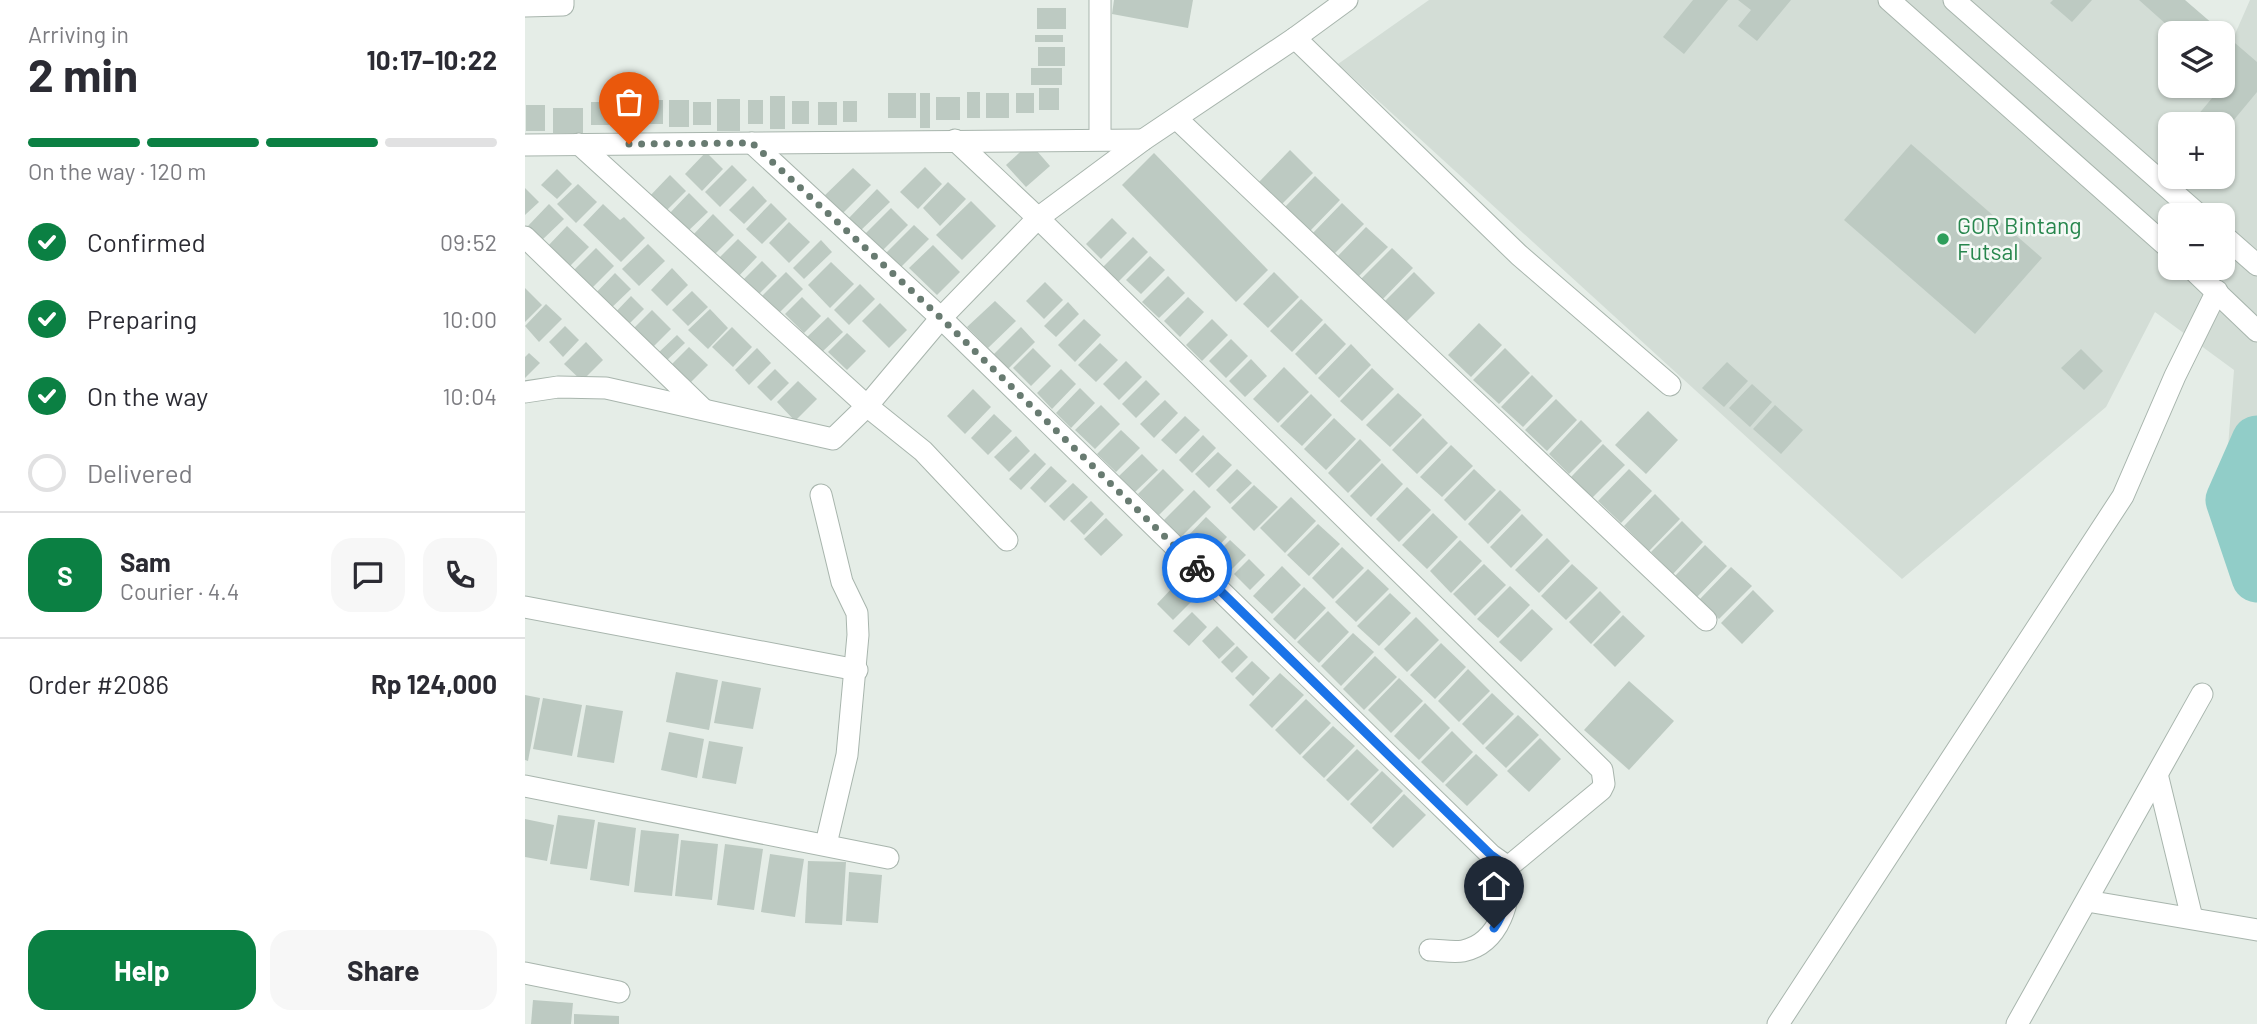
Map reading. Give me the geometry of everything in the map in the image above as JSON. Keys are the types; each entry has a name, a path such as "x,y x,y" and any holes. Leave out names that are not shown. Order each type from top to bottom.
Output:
{"street":[{"path":"525,6 563,5 563,0"},
{"path":"1100,0 1100,139"},
{"path":"1889,0 2158,238"},
{"path":"1954,0 2185,203"},
{"path":"525,392 558,387 606,388 833,439 867,406 941,318 1038,218 1143,140 1295,38 1329,4"},
{"path":"1295,38 1519,255 1670,384"},
{"path":"1177,119 1706,620"},
{"path":"955,140 1602,770 1604,784 1601,790 1508,867"},
{"path":"525,145 1143,140"},
{"path":"752,143 941,318 1491,855 1508,867 1510,883 1503,915 1485,941 1463,951 1430,950"},
{"path":"579,144 867,406 923,451 1007,540"},
{"path":"525,237 705,410"},
{"path":"2235,246 2257,265"},
{"path":"2205,280 2257,331"},
{"path":"1778,1024 2123,496 2175,376 2217,291"},
{"path":"821,495 842,582 857,613 857,670 847,755 826,844"},
{"path":"525,607 857,670"},
{"path":"2017,1024 2158,778 2202,694"},
{"path":"2158,778 2192,918"},
{"path":"525,786 888,858"},
{"path":"2087,901 2257,930"},
{"path":"525,973 619,992"}],"shaded area":[{"path":"1429,0 2182,0 2207,21 2158,21 2158,98 2235,98 2235,34 2250,0 2257,0 2257,541 2227,460 2234,370 2155,312 2106,407 1902,579 1338,64"}],"building":[{"path":"1114,0 1193,0 1188,28 1112,14"},
{"path":"1693,0 1728,0 1684,54 1663,37"},
{"path":"1738,0 1791,0 1757,41 1738,26 1751,10"},
{"path":"2053,0 2092,0 2072,22 2050,3"},
{"path":"2139,0 2185,0 2209,21 2163,21"},
{"path":"1037,8 1066,8 1066,29 1037,29"},
{"path":"1035,35 1063,35 1063,42 1035,42"},
{"path":"2235,43 2257,62 2257,92 2235,119 2235,112 2200,112 2212,98 2235,98"},
{"path":"1038,47 1065,47 1065,66 1038,66"},
{"path":"1031,68 1062,68 1062,85 1031,85"},
{"path":"1039,88 1059,88 1059,110 1039,110"},
{"path":"967,92 980,92 980,118 967,118"},
{"path":"888,93 916,93 916,118 888,118"},
{"path":"920,93 930,93 930,128 920,128"},
{"path":"986,93 1009,93 1009,118 986,118"},
{"path":"1016,93 1034,93 1034,113 1016,113"},
{"path":"770,96 785,96 785,129 770,129"},
{"path":"936,97 960,97 960,120 936,120"},
{"path":"617,99 641,99 641,130 617,130"},
{"path":"717,99 740,99 740,131 717,131"},
{"path":"646,100 663,100 663,124 646,124"},
{"path":"669,100 689,100 689,127 669,127"},
{"path":"748,100 763,100 763,124 748,124"},
{"path":"792,101 809,101 809,124 792,124"},
{"path":"843,101 857,101 857,122 843,122"},
{"path":"591,102 609,102 609,125 591,125"},
{"path":"693,102 711,102 711,125 693,125"},
{"path":"818,102 837,102 837,125 818,125"},
{"path":"526,105 545,105 545,131 526,131"},
{"path":"553,108 583,108 583,133 553,133"},
{"path":"1030,143 1050,166 1026,187 1006,165"},
{"name":"GOR Bintang Futsal","path":"1911,144 2042,258 1975,334 1844,220"},
{"path":"1290,150 1313,173 1281,205 1258,183"},
{"path":"706,152 723,169 702,191 685,174"},
{"path":"1154,153 1268,270 1236,302 1122,185"},
{"path":"732,165 747,180 720,207 705,192"},
{"path":"925,167 942,184 918,209 900,192"},
{"path":"853,168 871,185 839,217 821,199"},
{"path":"557,169 572,184 557,199 541,185"},
{"path":"670,175 686,191 663,214 647,199"},
{"path":"1315,176 1340,200 1309,232 1284,208"},
{"path":"948,182 966,199 940,226 923,208"},
{"path":"578,184 597,202 576,223 557,204"},
{"path":"753,186 767,201 744,224 729,210"},
{"path":"525,188 539,202 525,215"},
{"path":"877,189 890,202 858,233 846,221"},
{"path":"689,193 708,212 687,232 669,214"},
{"path":"971,201 996,226 962,260 936,235"},
{"path":"771,203 787,219 762,244 746,229"},
{"path":"1342,203 1364,224 1333,255 1312,234"},
{"path":"549,204 564,219 541,241 527,227"},
{"path":"603,204 620,220 624,217 645,238 621,262 583,225"},
{"path":"891,208 908,225 880,253 863,236"},
{"path":"713,214 734,235 712,257 692,236"},
{"path":"1112,218 1127,233 1101,259 1086,244"},
{"path":"789,222 810,242 789,263 769,243"},
{"path":"914,225 929,239 898,270 883,256"},
{"path":"567,226 589,247 568,268 547,247"},
{"path":"1366,227 1388,247 1357,278 1336,258"},
{"path":"1133,237 1148,252 1118,282 1102,268"},
{"path":"738,239 757,257 735,280 716,261"},
{"path":"821,240 832,252 804,279 793,268"},
{"path":"648,244 665,261 639,286 622,269"},
{"path":"933,245 960,272 937,295 909,268"},
{"path":"596,248 614,266 589,291 571,273"},
{"path":"1392,248 1413,268 1380,302 1359,281"},
{"path":"1150,256 1165,270 1141,294 1126,280"},
{"path":"762,261 777,276 756,297 741,282"},
{"path":"831,262 854,284 830,308 808,285"},
{"path":"672,268 688,285 667,306 651,290"},
{"path":"786,272 803,289 775,317 758,300"},
{"path":"1274,272 1299,297 1268,328 1243,304"},
{"path":"1414,272 1435,293 1403,325 1381,305"},
{"path":"615,273 631,289 607,312 592,297"},
{"path":"1168,276 1185,293 1159,318 1142,302"},
{"path":"1045,282 1063,300 1044,319 1026,301"},
{"path":"860,284 875,299 849,325 834,310"},
{"path":"525,288 542,305 525,322"},
{"path":"692,291 708,307 688,326 672,310"},
{"path":"631,296 644,309 624,329 611,317"},
{"path":"802,297 821,316 804,333 785,314"},
{"path":"1188,297 1204,312 1180,337 1164,321"},
{"path":"1301,299 1323,320 1292,352 1270,331"},
{"path":"995,301 1016,321 988,348 967,327"},
{"path":"1068,302 1079,314 1056,337 1044,326"},
{"path":"880,303 907,330 889,348 862,321"},
{"path":"546,304 562,319 539,342 525,326"},
{"path":"710,309 728,328 708,349 688,330"},
{"path":"652,310 671,329 652,348 633,329"},
{"path":"828,317 843,332 821,353 806,338"},
{"path":"1084,319 1101,335 1075,362 1058,345"},
{"path":"1212,319 1228,335 1202,361 1186,345"},
{"path":"1325,323 1346,344 1316,375 1295,354"},
{"path":"1479,323 1502,345 1471,377 1448,355"},
{"path":"565,326 579,340 563,357 549,342"},
{"path":"732,327 752,347 733,367 712,347"},
{"path":"1021,327 1035,342 1007,370 992,356"},
{"path":"847,333 866,351 847,370 828,352"},
{"path":"677,335 685,343 665,362 657,354"},
{"path":"1231,339 1248,356 1226,378 1209,361"},
{"path":"586,342 603,360 582,381 564,364"},
{"path":"1100,343 1118,360 1096,382 1078,365"},
{"path":"1351,344 1371,365 1339,398 1318,378"},
{"path":"689,347 708,365 691,382 672,364"},
{"path":"757,348 771,363 749,385 735,370"},
{"path":"1033,348 1051,366 1031,386 1013,368"},
{"path":"1505,348 1530,373 1499,404 1473,380"},
{"path":"2081,349 2103,371 2084,390 2061,368"},
{"path":"529,353 540,363 525,378 525,357"},
{"path":"1251,359 1267,376 1245,397 1229,381"},
{"path":"1126,361 1142,377 1119,400 1103,384"},
{"path":"1727,362 1748,381 1724,407 1702,388"},
{"path":"1284,367 1309,392 1278,423 1253,399"},
{"path":"1372,368 1394,389 1362,421 1340,401"},
{"path":"775,369 789,383 771,401 757,387"},
{"path":"1061,369 1076,384 1052,409 1037,393"},
{"path":"1532,375 1553,396 1523,427 1501,407"},
{"path":"1146,380 1160,394 1136,418 1122,404"},
{"path":"798,381 817,399 795,421 777,402"},
{"path":"1752,384 1772,402 1750,427 1729,408"},
{"path":"1080,388 1095,403 1071,428 1056,413"},
{"path":"973,389 991,407 965,434 947,416"},
{"path":"1398,393 1422,415 1390,447 1366,425"},
{"path":"1311,394 1332,415 1302,446 1280,426"},
{"path":"1556,399 1577,420 1547,451 1525,430"},
{"path":"1165,400 1178,413 1154,438 1140,424"},
{"path":"1101,405 1120,424 1095,449 1075,430"},
{"path":"1775,405 1803,430 1781,454 1753,429"},
{"path":"1648,411 1678,440 1646,474 1615,445"},
{"path":"994,414 1012,431 988,455 971,438"},
{"path":"1185,416 1200,430 1176,454 1161,440"},
{"path":"1334,418 1356,439 1326,470 1304,449"},
{"path":"1423,418 1448,443 1417,474 1392,450"},
{"path":"1581,420 1602,441 1569,474 1549,454"},
{"path":"1121,430 1140,448 1116,472 1097,454"},
{"path":"1203,435 1216,448 1192,473 1179,460"},
{"path":"1016,436 1030,451 1009,472 994,457"},
{"path":"1360,439 1381,460 1348,493 1328,473"},
{"path":"1603,444 1625,465 1592,498 1571,477"},
{"path":"1451,445 1473,466 1442,497 1420,477"},
{"path":"1218,452 1232,465 1209,488 1195,474"},
{"path":"1035,453 1046,464 1021,490 1009,479"},
{"path":"1142,454 1158,470 1135,492 1119,476"},
{"path":"1382,463 1403,484 1371,517 1350,496"},
{"path":"1051,466 1067,481 1045,503 1030,488"},
{"path":"1163,469 1184,490 1159,515 1138,494"},
{"path":"1237,469 1252,483 1230,504 1216,490"},
{"path":"1474,469 1496,490 1465,521 1444,500"},
{"path":"1629,469 1652,491 1621,523 1598,501"},
{"path":"1073,483 1088,497 1064,521 1049,506"},
{"path":"1254,485 1278,507 1254,531 1231,508"},
{"path":"1407,487 1431,510 1399,542 1376,519"},
{"path":"1194,490 1211,507 1181,537 1164,520"},
{"path":"1500,490 1521,510 1488,544 1468,524"},
{"path":"1655,494 1680,519 1649,551 1624,526"},
{"path":"1291,497 1316,521 1285,553 1260,528"},
{"path":"1091,501 1104,514 1084,535 1070,521"},
{"path":"1433,513 1458,537 1427,569 1402,545"},
{"path":"1522,514 1543,535 1511,568 1490,547"},
{"path":"1206,517 1227,537 1209,556 1188,536"},
{"path":"1106,518 1123,535 1101,556 1084,539"},
{"path":"1682,521 1703,542 1673,574 1651,552"},
{"path":"1318,524 1340,544 1309,576 1287,555"},
{"path":"1547,538 1570,561 1539,593 1515,570"},
{"path":"1230,540 1246,555 1228,573 1212,558"},
{"path":"1460,540 1482,561 1451,593 1430,571"},
{"path":"1705,545 1727,566 1697,597 1675,576"},
{"path":"1342,547 1364,568 1333,599 1312,578"},
{"path":"1249,559 1265,575 1250,590 1234,574"},
{"path":"1484,564 1506,585 1475,616 1453,594"},
{"path":"1572,564 1598,588 1566,620 1541,596"},
{"path":"1282,566 1301,585 1272,614 1253,596"},
{"path":"1731,567 1752,586 1719,619 1699,600"},
{"path":"1368,569 1389,589 1356,622 1335,602"},
{"path":"1174,586 1191,602 1173,620 1157,604"},
{"path":"1510,586 1530,605 1498,638 1477,619"},
{"path":"1304,587 1326,608 1295,640 1273,619"},
{"path":"1753,590 1774,611 1742,644 1721,623"},
{"path":"1600,591 1621,612 1591,644 1569,622"},
{"path":"1390,593 1411,613 1379,646 1357,626"},
{"path":"1532,609 1553,629 1521,662 1499,642"},
{"path":"1328,611 1349,632 1319,663 1297,642"},
{"path":"1192,612 1207,627 1189,646 1173,631"},
{"path":"1623,615 1645,636 1615,667 1593,645"},
{"path":"1416,617 1439,640 1407,672 1384,649"},
{"path":"1217,626 1235,644 1219,659 1202,641"},
{"path":"1353,633 1374,652 1341,686 1321,666"},
{"path":"1441,643 1466,667 1435,699 1410,675"},
{"path":"1237,646 1248,657 1232,673 1221,662"},
{"path":"1375,656 1397,677 1364,710 1343,689"},
{"path":"1252,661 1270,678 1253,696 1235,678"},
{"path":"1468,669 1490,691 1459,722 1438,701"},
{"path":"676,672 718,680 709,730 666,722"},
{"path":"1280,673 1304,695 1272,728 1249,705"},
{"path":"1399,678 1423,701 1391,733 1368,710"},
{"path":"722,681 761,688 753,729 714,723"},
{"path":"1629,681 1674,721 1629,770 1584,730"},
{"path":"1492,693 1514,714 1483,745 1462,724"},
{"path":"525,695 540,698 528,761 525,760"},
{"path":"543,698 582,705 572,756 533,749"},
{"path":"1306,699 1331,723 1300,755 1275,730"},
{"path":"1425,703 1450,728 1419,760 1394,736"},
{"path":"586,705 623,711 614,763 577,757"},
{"path":"1518,715 1539,735 1506,768 1485,748"},
{"path":"1333,726 1355,746 1324,778 1302,757"},
{"path":"1452,731 1473,752 1443,783 1421,762"},
{"path":"669,732 704,739 697,778 661,770"},
{"path":"1540,738 1561,759 1529,792 1507,771"},
{"path":"709,741 743,747 736,784 702,778"},
{"path":"1357,749 1379,770 1348,801 1326,780"},
{"path":"1476,754 1498,775 1467,806 1445,785"},
{"path":"1382,771 1403,791 1371,824 1350,804"},
{"path":"1404,794 1426,815 1393,848 1372,828"},
{"path":"558,815 595,820 587,869 550,864"},
{"path":"525,819 554,825 547,861 525,857"},
{"path":"598,822 636,828 629,886 590,880"},
{"path":"641,830 679,834 672,896 634,892"},
{"path":"681,840 718,844 712,900 675,896"},
{"path":"725,844 763,849 754,910 717,905"},
{"path":"770,854 804,859 795,917 761,912"},
{"path":"808,861 846,862 842,925 805,923"},
{"path":"849,872 882,875 878,923 846,921"},
{"path":"533,1000 573,1003 571,1024 531,1024"},
{"path":"574,1014 619,1016 619,1024 574,1024"}],"waterway":[{"path":"2257,441 2231,500 2257,577"}],"way so far":[{"path":"629,144 752,143 941,318 1197,568"}],"place":[{"name":"GOR Bintang Futsal","path":"1943,239"}],"route":[{"path":"1197,568 1491,855 1508,867 1510,883 1503,915 1494,928"}]}
